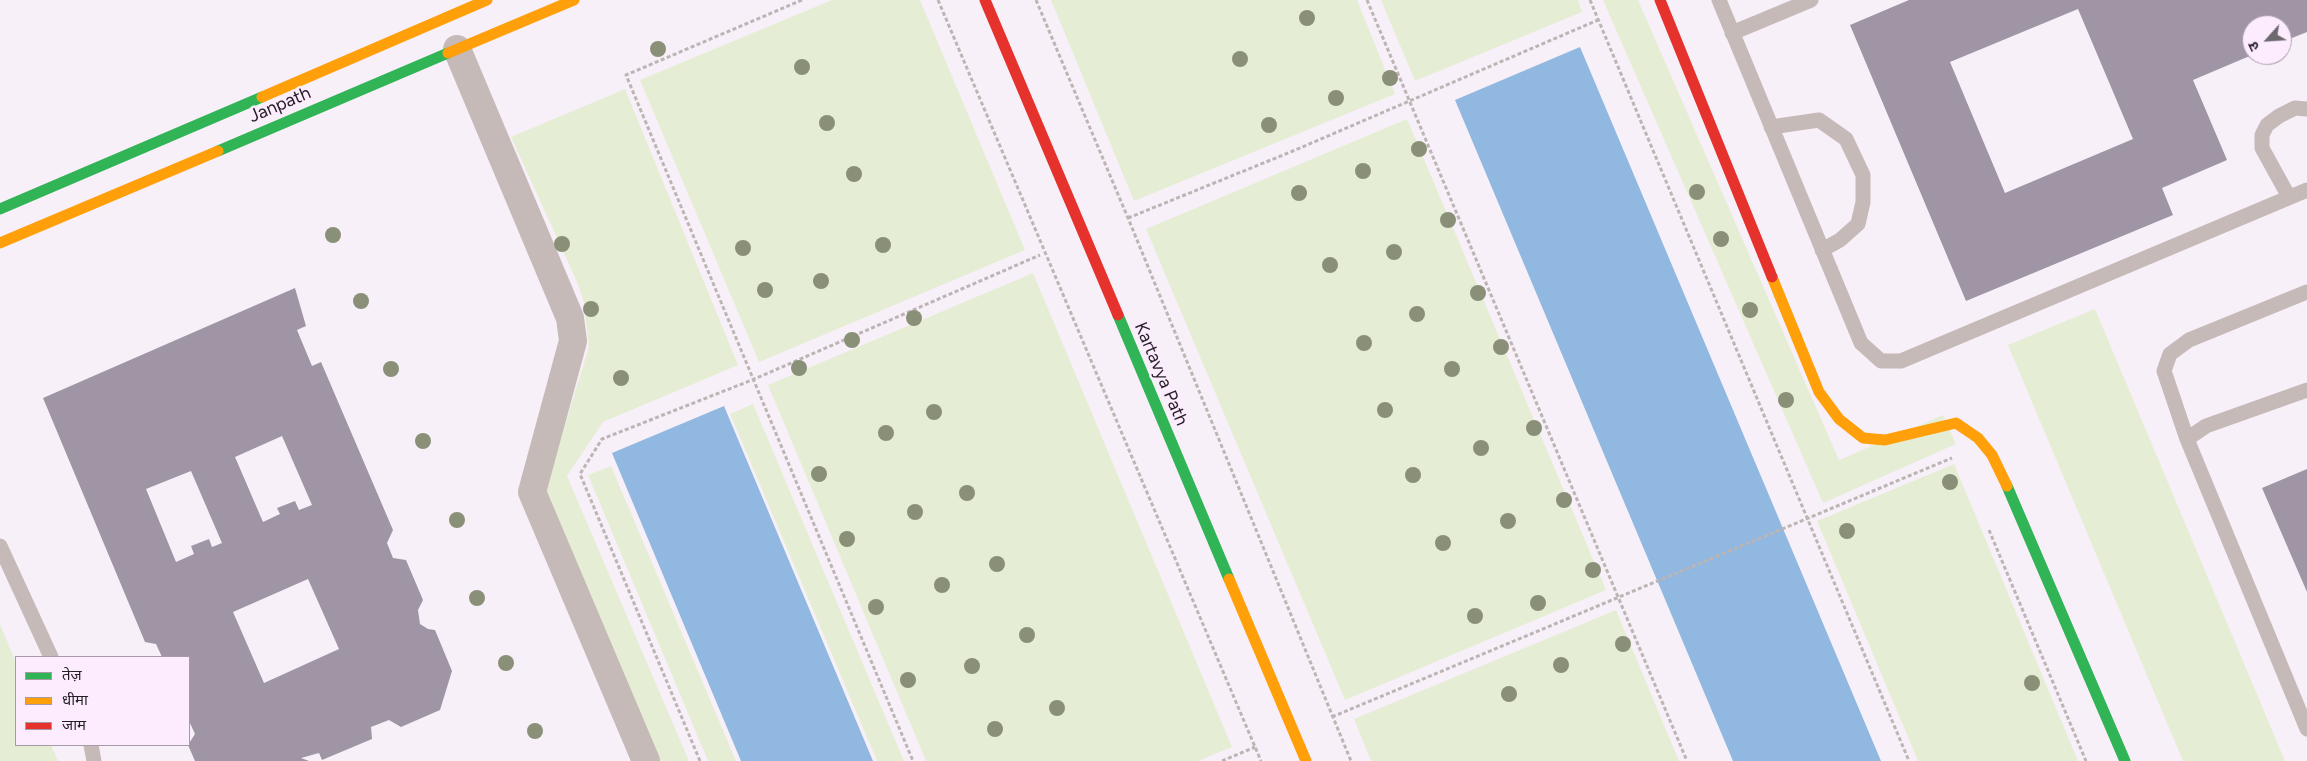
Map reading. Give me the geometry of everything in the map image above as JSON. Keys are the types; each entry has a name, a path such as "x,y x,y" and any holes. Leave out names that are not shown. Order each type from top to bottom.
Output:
{"main road":[{"name":"Janpath","path":"0,209 487,0"},
{"name":"Janpath","path":"0,243 574,0"},
{"name":"Kartavya Path","path":"985,0 1306,761"},
{"path":"1660,0 1819,392 1839,419 1863,438 1885,440 1956,423 1978,438 1992,455 2010,493 2125,761"}],"street":[{"path":"457,49 570,318 573,341 532,492 646,761"}],"lane":[{"path":"1719,0 1860,343 1881,361 1901,361 2307,190"},
{"path":"1732,33 1811,0"},
{"path":"2289,197 2262,148 2262,135 2267,125 2279,116 2295,108 2307,109"},
{"path":"1771,127 1819,120 1846,139 1863,175 1863,202 1858,224 1840,240 1822,250"},
{"path":"23,199 34,228"},
{"path":"2307,292 2188,340 2170,354 2164,371 2187,439 2307,730"},
{"path":"2187,439 2206,426 2307,390"},
{"path":"0,546 51,656"},
{"path":"91,746 94,761"}],"path":[{"path":"802,0 626,75 913,761"},
{"path":"938,0 1261,761"},
{"path":"1036,0 1128,218 1351,761"},
{"path":"1366,0 1687,761"},
{"path":"1590,0 1909,761"},
{"path":"1128,218 1598,20"},
{"path":"700,761 580,474 602,439 752,380 1040,255"},
{"path":"1332,717 1983,445"},
{"path":"1988,528 2086,761"},
{"path":"1222,761 1255,747"}],"green space":[{"path":"832,0 920,0 1025,250 759,362 640,80"},
{"path":"1051,0 1357,0 1395,94 1134,201"},
{"path":"1381,0 1578,0 1582,12 1415,81"},
{"path":"1603,0 1638,0 1839,460 1943,415 1956,444 1823,503"},
{"path":"625,89 738,365 603,422 567,476 689,761 656,761 545,489 589,347 584,302 577,282 511,137"},
{"path":"1407,119 1606,590 1345,700 1146,229"},
{"path":"1033,273 1232,747 1198,761 926,761 768,385"},
{"path":"2095,309 2285,761 2183,761 2008,345"},
{"path":"753,404 904,761 877,761 730,414"},
{"path":"1954,464 2078,761 1918,761 1817,521"},
{"path":"611,466 736,761 708,761 588,475"},
{"path":"1616,610 1679,761 1371,761 1354,719"},
{"path":"0,624 15,661 15,746 51,746 58,761 0,761"}],"water":[{"path":"1580,47 1881,761 1733,761 1455,100"},
{"path":"724,406 873,761 741,761 612,453"}],"building":[{"path":"1909,0 2307,0 2307,32 2292,38 2292,15 2242,15 2242,59 2193,80 2227,160 2162,188 2173,215 1966,301 1850,25","holes":["2078,9 2133,139 2005,193 1950,62"]},
{"path":"295,288 306,326 297,330 312,366 321,362 393,530 387,543 393,558 406,560 423,600 418,610 420,624 428,629 435,630 452,671 440,710 401,727 389,720 371,727 372,739 322,760 319,753 301,758 309,761 195,761 188,746 195,734 190,723 190,656 162,656 156,644 145,642 43,398","holes":["282,436 312,505 299,510 295,501 277,508 280,514 263,522 235,457","191,471 222,543 212,547 209,539 191,546 194,554 176,562 146,489","308,579 339,649 264,683 233,612"]},
{"path":"2307,469 2307,592 2262,488"}],"traffic: fast":[{"path":"218,151 448,53"},
{"path":"0,209 262,97"},
{"path":"1118,315 1229,579"},
{"path":"2007,486 2125,761"}],"traffic: slow":[{"path":"262,97 487,0"},
{"path":"448,53 574,0"},
{"path":"0,243 218,151"},
{"path":"1772,277 1819,392 1839,419 1863,438 1885,440 1956,423 1978,438 1992,455 2007,486"},
{"path":"1229,579 1306,761"}],"traffic: jam":[{"path":"985,0 1118,315"},
{"path":"1660,0 1772,277"}]}
